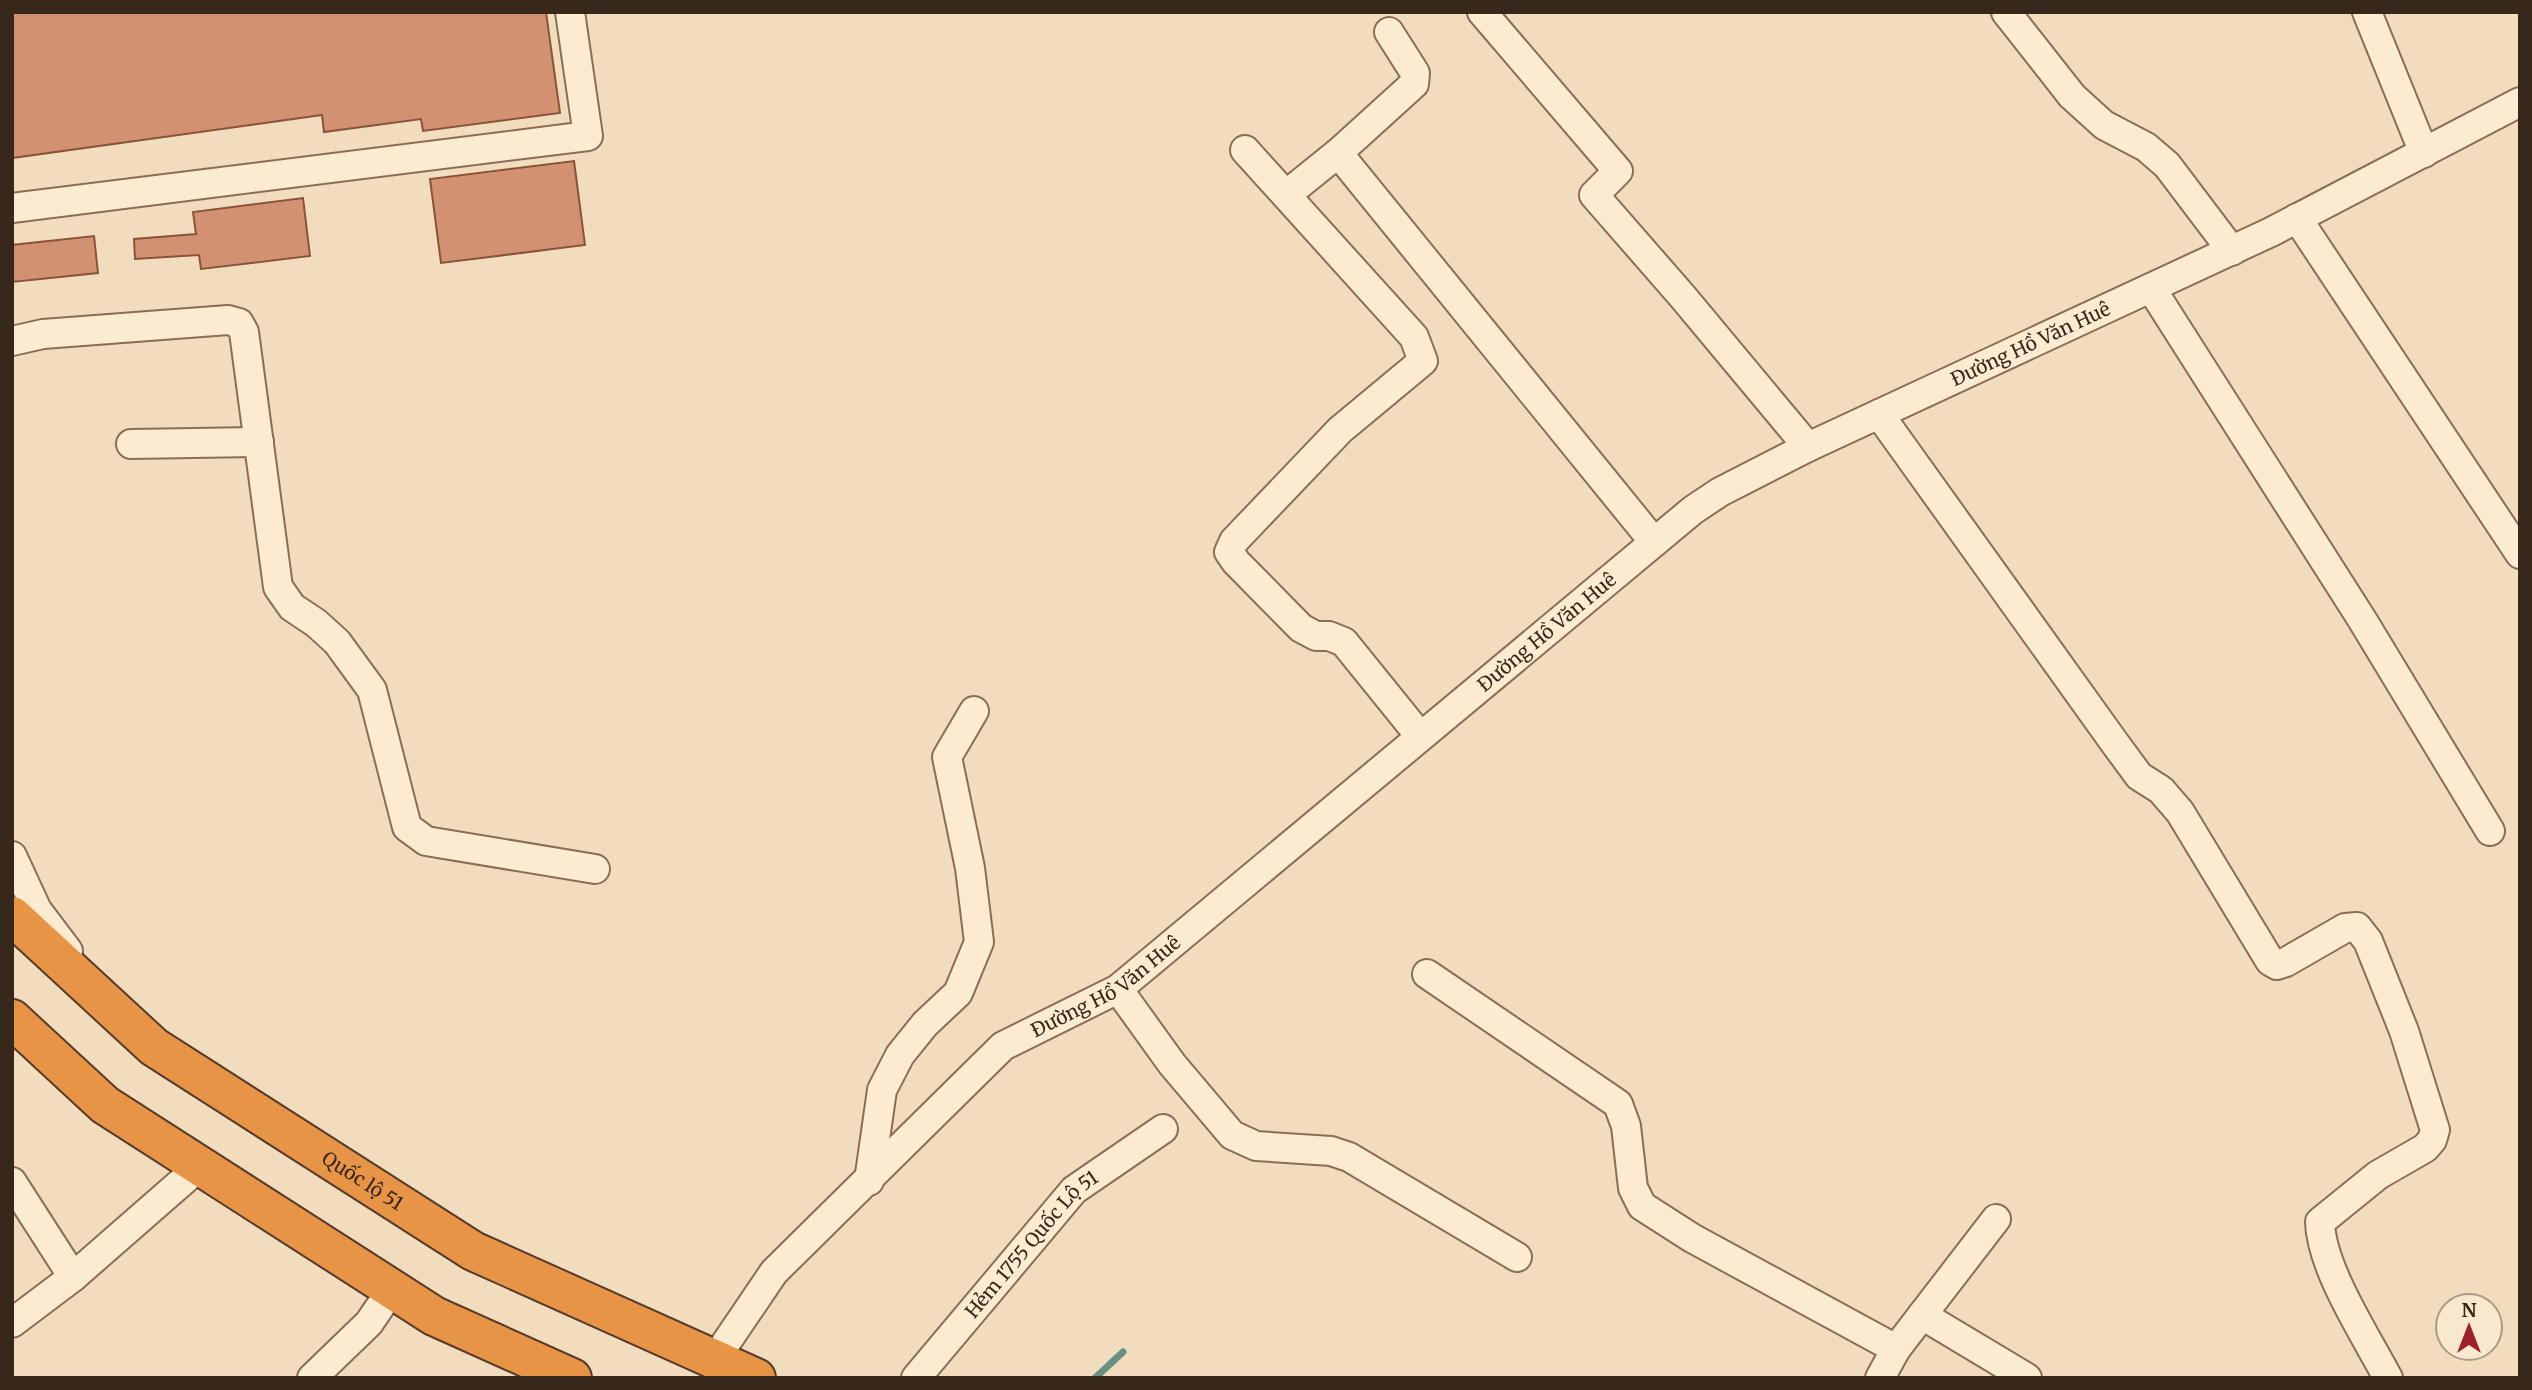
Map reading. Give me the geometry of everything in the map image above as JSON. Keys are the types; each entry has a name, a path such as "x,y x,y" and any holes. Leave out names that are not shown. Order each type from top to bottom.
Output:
{"highway":[{"name":"Quốc lộ 51","path":"12,916 154,1047 473,1251 756,1378"},
{"path":"12,1019 105,1105 434,1316 556,1375"}],"street":[{"path":"12,208 588,136 570,12"},
{"path":"1482,12 1618,171 1594,195 1808,447"},
{"path":"2006,12 2072,96 2104,125 2146,146 2167,165 2232,251"},
{"path":"2367,12 2424,153"},
{"path":"1286,195 1411,88 1416,80 1415,73 1389,32"},
{"name":"Đường Hồ Văn Huê","path":"715,1359 774,1272 1003,1046 1118,989 1693,510 1720,492 1808,447 2232,251 2520,103"},
{"path":"1245,150 1414,337 1423,361 1340,430 1234,541 1230,552 1236,562 1301,628 1316,636 1329,636 1344,642 1420,736"},
{"path":"1338,153 1654,542"},
{"path":"2297,218 2520,554"},
{"path":"2151,288 2362,621 2490,831"},
{"path":"12,341 43,334 229,320 239,323 244,332 278,587 292,607 316,623 337,642 372,690 407,827 426,841 595,869"},
{"path":"1879,415 2139,776 2161,790 2180,812 2270,961 2277,965 2286,962 2345,928 2357,927 2368,941 2404,1031 2435,1129 2432,1140 2425,1148 2378,1175 2320,1222 2320,1239 2342,1292 2388,1378"},
{"path":"131,444 259,442"},
{"path":"869,1181 882,1090 900,1055 925,1024 958,993 979,942 970,868 947,757 974,711"},
{"path":"12,856 37,910 110,1006"},
{"path":"1427,974 1618,1104 1626,1126 1633,1188 1642,1206 1692,1238 1896,1349"},
{"path":"1118,989 1172,1064 1232,1135 1255,1146 1331,1151 1349,1157 1517,1257"},
{"name":"Hẻm 1755 Quốc Lộ 51","path":"916,1378 1074,1190 1163,1129"},
{"path":"12,1323 73,1277 200,1166"},
{"path":"12,1182 73,1277"},
{"path":"1880,1378 1896,1349 1997,1219"},
{"path":"312,1378 369,1323 392,1289"},
{"path":"1922,1315 2027,1378"}],"building":[{"path":"12,12 546,12 560,113 423,131 421,119 324,132 322,115 12,158"},
{"path":"574,161 585,245 441,263 430,179"},
{"path":"303,198 310,256 201,269 199,255 135,259 134,239 196,234 193,212"},
{"path":"94,236 98,273 12,282 12,245"}],"waterway":[{"path":"1095,1378 1123,1352"}]}
